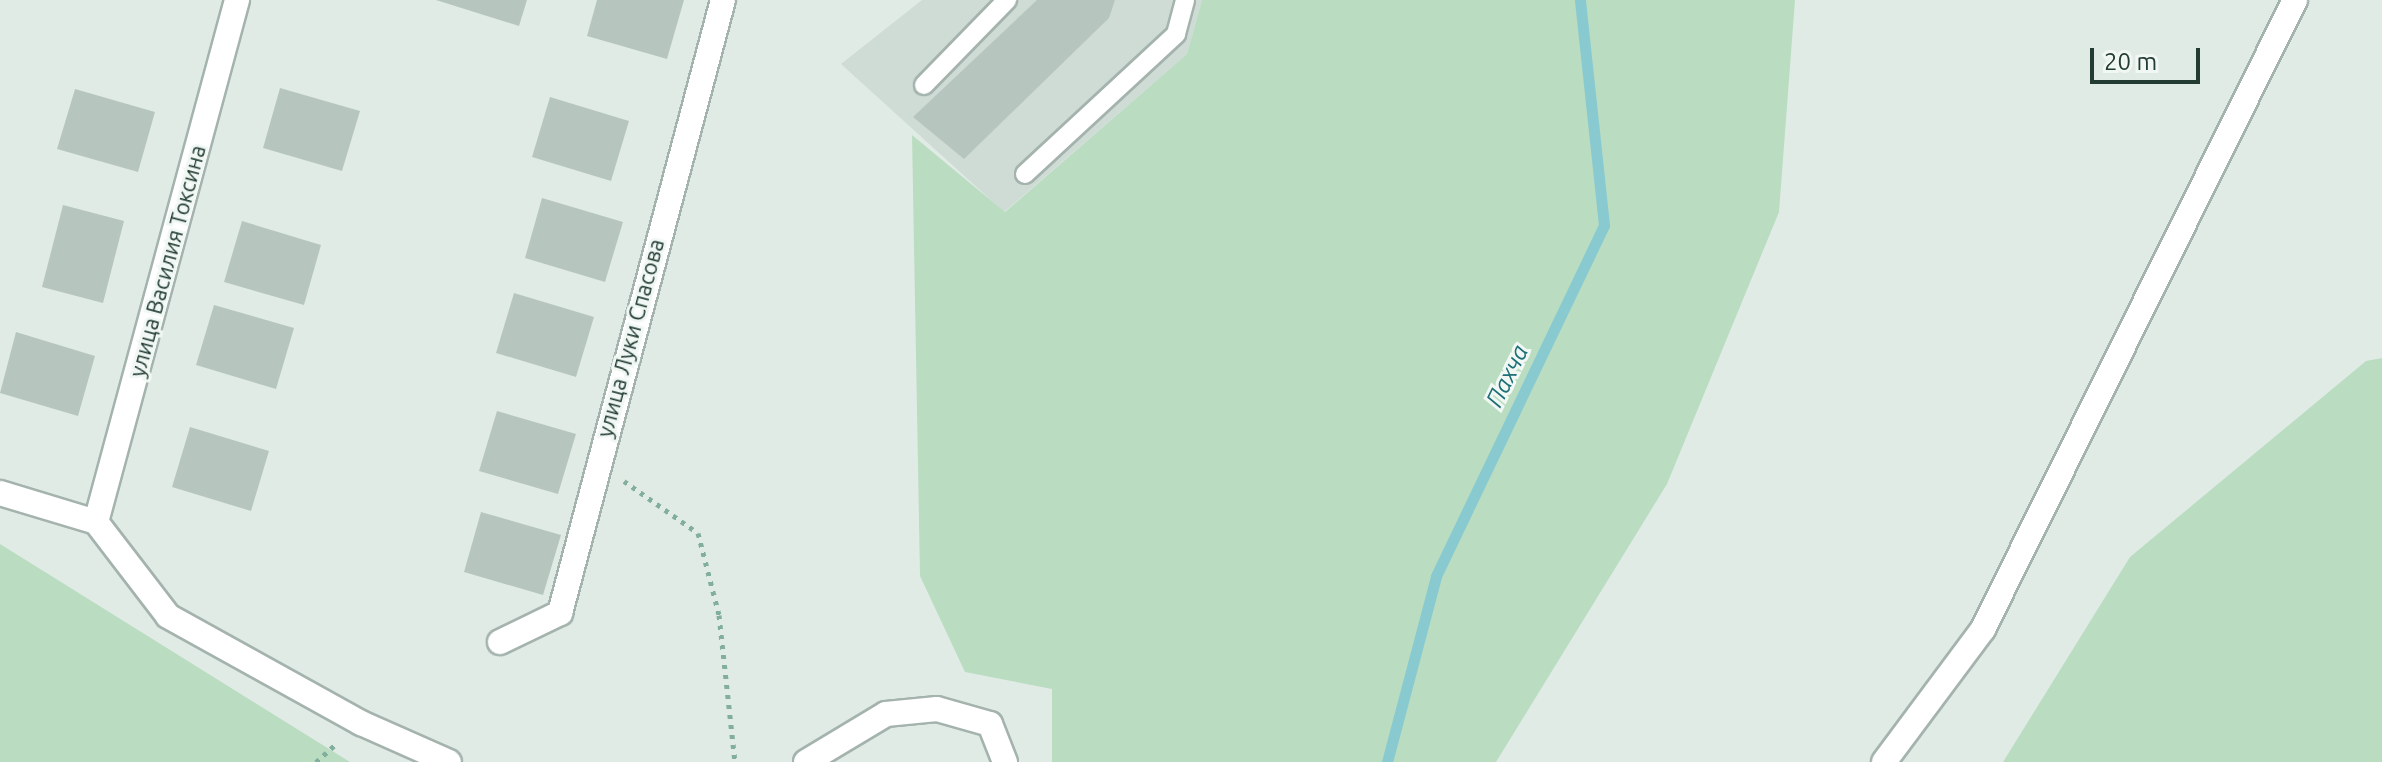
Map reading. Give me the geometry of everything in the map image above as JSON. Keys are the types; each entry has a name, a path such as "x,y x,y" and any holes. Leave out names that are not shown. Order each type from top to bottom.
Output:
{"street":[{"name":"улица Василия Токсина","path":"96,522 237,0"},
{"name":"улица Луки Спасова","path":"500,642 560,613 595,461 723,0"},
{"path":"1884,762 1983,629 2295,0"},
{"path":"0,493 96,522 168,616 361,723 449,762"},
{"path":"806,762 886,714 937,709 990,724 1005,762"}],"lane":[{"path":"924,85 1007,0"},
{"path":"1025,174 1176,34 1185,0"}],"path":[{"path":"595,461 698,533 719,615 735,762"}],"shaded area":[{"path":"922,0 1202,0 1187,54 1004,212 841,64"}],"green space":[{"path":"1202,0 1795,0 1779,212 1667,484 1496,762 1052,762 1052,689 965,672 920,576 912,135 1005,212 1187,54"},
{"path":"2382,358 2382,762 2003,762 2130,557 2366,361"},
{"path":"0,544 350,762 0,762"}],"building":[{"path":"436,0 527,0 519,26"},
{"path":"597,0 684,0 667,59 587,36"},
{"path":"1037,0 1115,0 1109,18 964,159 913,117"},
{"path":"280,88 360,111 342,171 263,148"},
{"path":"75,89 155,112 138,172 57,149"},
{"path":"550,97 629,121 611,181 532,157"},
{"path":"542,198 623,222 605,282 525,258"},
{"path":"63,205 124,221 103,303 42,287"},
{"path":"242,221 321,245 304,305 224,282"},
{"path":"514,293 594,317 576,377 496,353"},
{"path":"214,305 294,328 276,389 196,365"},
{"path":"16,332 95,356 78,416 0,393"},
{"path":"497,411 576,434 558,494 479,471"},
{"path":"190,427 269,451 251,511 172,487"},
{"path":"481,512 561,535 543,595 464,572"}],"waterway":[{"name":"Пахча","path":"1387,762 1436,576 1604,225 1580,0"}]}
